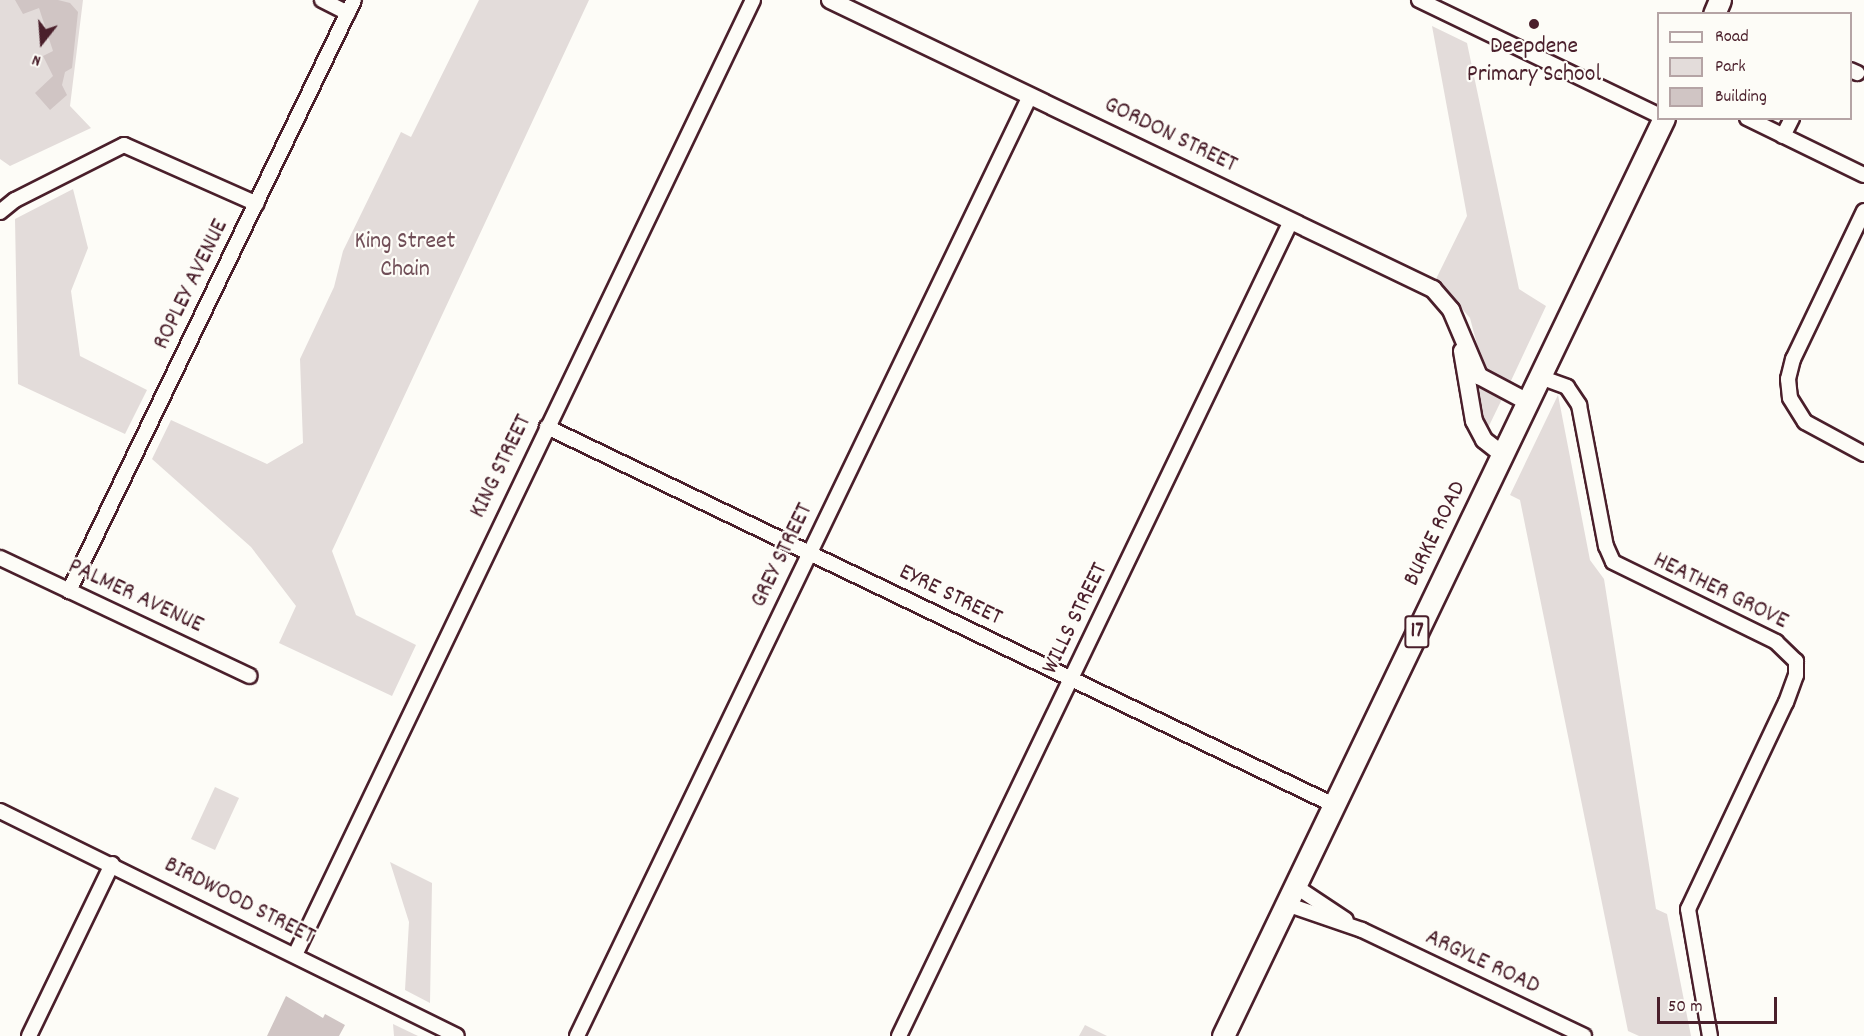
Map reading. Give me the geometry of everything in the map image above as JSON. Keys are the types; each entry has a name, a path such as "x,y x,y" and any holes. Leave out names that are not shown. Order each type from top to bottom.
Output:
{"main road":[{"name":"BURKE ROAD","path":"1222,1036 1663,120"}],"street":[{"path":"322,0 351,6"},
{"name":"KING STREET","path":"295,955 753,0"},
{"name":"GORDON STREET","path":"830,0 1433,289 1451,310 1462,342 1479,376 1528,402"},
{"path":"1419,0 1657,114"},
{"name":"ROPLEY AVENUE","path":"69,591 351,6"},
{"name":"GREY STREET","path":"577,1036 1030,96"},
{"path":"1751,120 1864,175"},
{"path":"1783,136 1790,120"},
{"path":"0,212 15,200 124,145 257,204"},
{"path":"1864,211 1793,359 1788,379 1790,398 1805,422 1864,454"},
{"name":"WILLS STREET","path":"899,1036 1291,221"},
{"name":"GORDON STREET","path":"1462,342 1462,366 1474,421 1484,440 1502,454"},
{"name":"HEATHER GROVE","path":"1540,377 1567,387 1579,405 1606,546 1613,562 1776,642 1796,661 1796,675 1786,702 1688,909 1710,1036"},
{"name":"EYRE STREET","path":"547,427 1334,805"},
{"name":"PALMER AVENUE","path":"0,558 250,676"},
{"name":"BIRDWOOD STREET","path":"0,811 112,864 457,1036"},
{"path":"29,1036 112,864"},
{"name":"ARGYLE ROAD","path":"1291,895 1584,1036"},
{"name":"ARGYLE ROAD","path":"1291,895 1362,930"}],"green space":[{"path":"0,0 83,0 70,106 91,128 10,166 0,159"},
{"name":"King Street Chain","path":"479,0 589,0 332,551 356,615 416,645 392,696 279,643 296,606 251,547 152,459 171,420 267,464 303,443 300,359 334,287 343,251 401,132 411,137"},
{"path":"1432,26 1467,43 1519,289 1546,306 1509,385 1484,371 1470,318 1436,279 1467,216"},
{"path":"73,189 88,248 71,291 80,356 147,390 125,434 18,384 15,219"},
{"path":"1469,380 1503,397 1485,434"},
{"path":"1558,395 1590,560 1604,579 1656,909 1667,914 1691,1036 1639,1036 1628,1031 1520,500 1510,495"},
{"path":"215,787 239,798 215,850 191,839"},
{"path":"390,862 432,883 430,1003 405,990 409,922"},
{"path":"393,1024 418,1036 394,1036"},
{"path":"1085,1025 1107,1036 1079,1036"}],"building":[{"path":"15,0 58,0 70,3 78,12 72,68 65,72 62,85 67,95 50,110 35,93 53,76 43,56 53,51 39,8 23,14"},
{"path":"286,996 323,1018 325,1014 345,1025 339,1036 267,1036"}],"place":[{"name":"Deepdene Primary School","path":"1534,24"}]}
